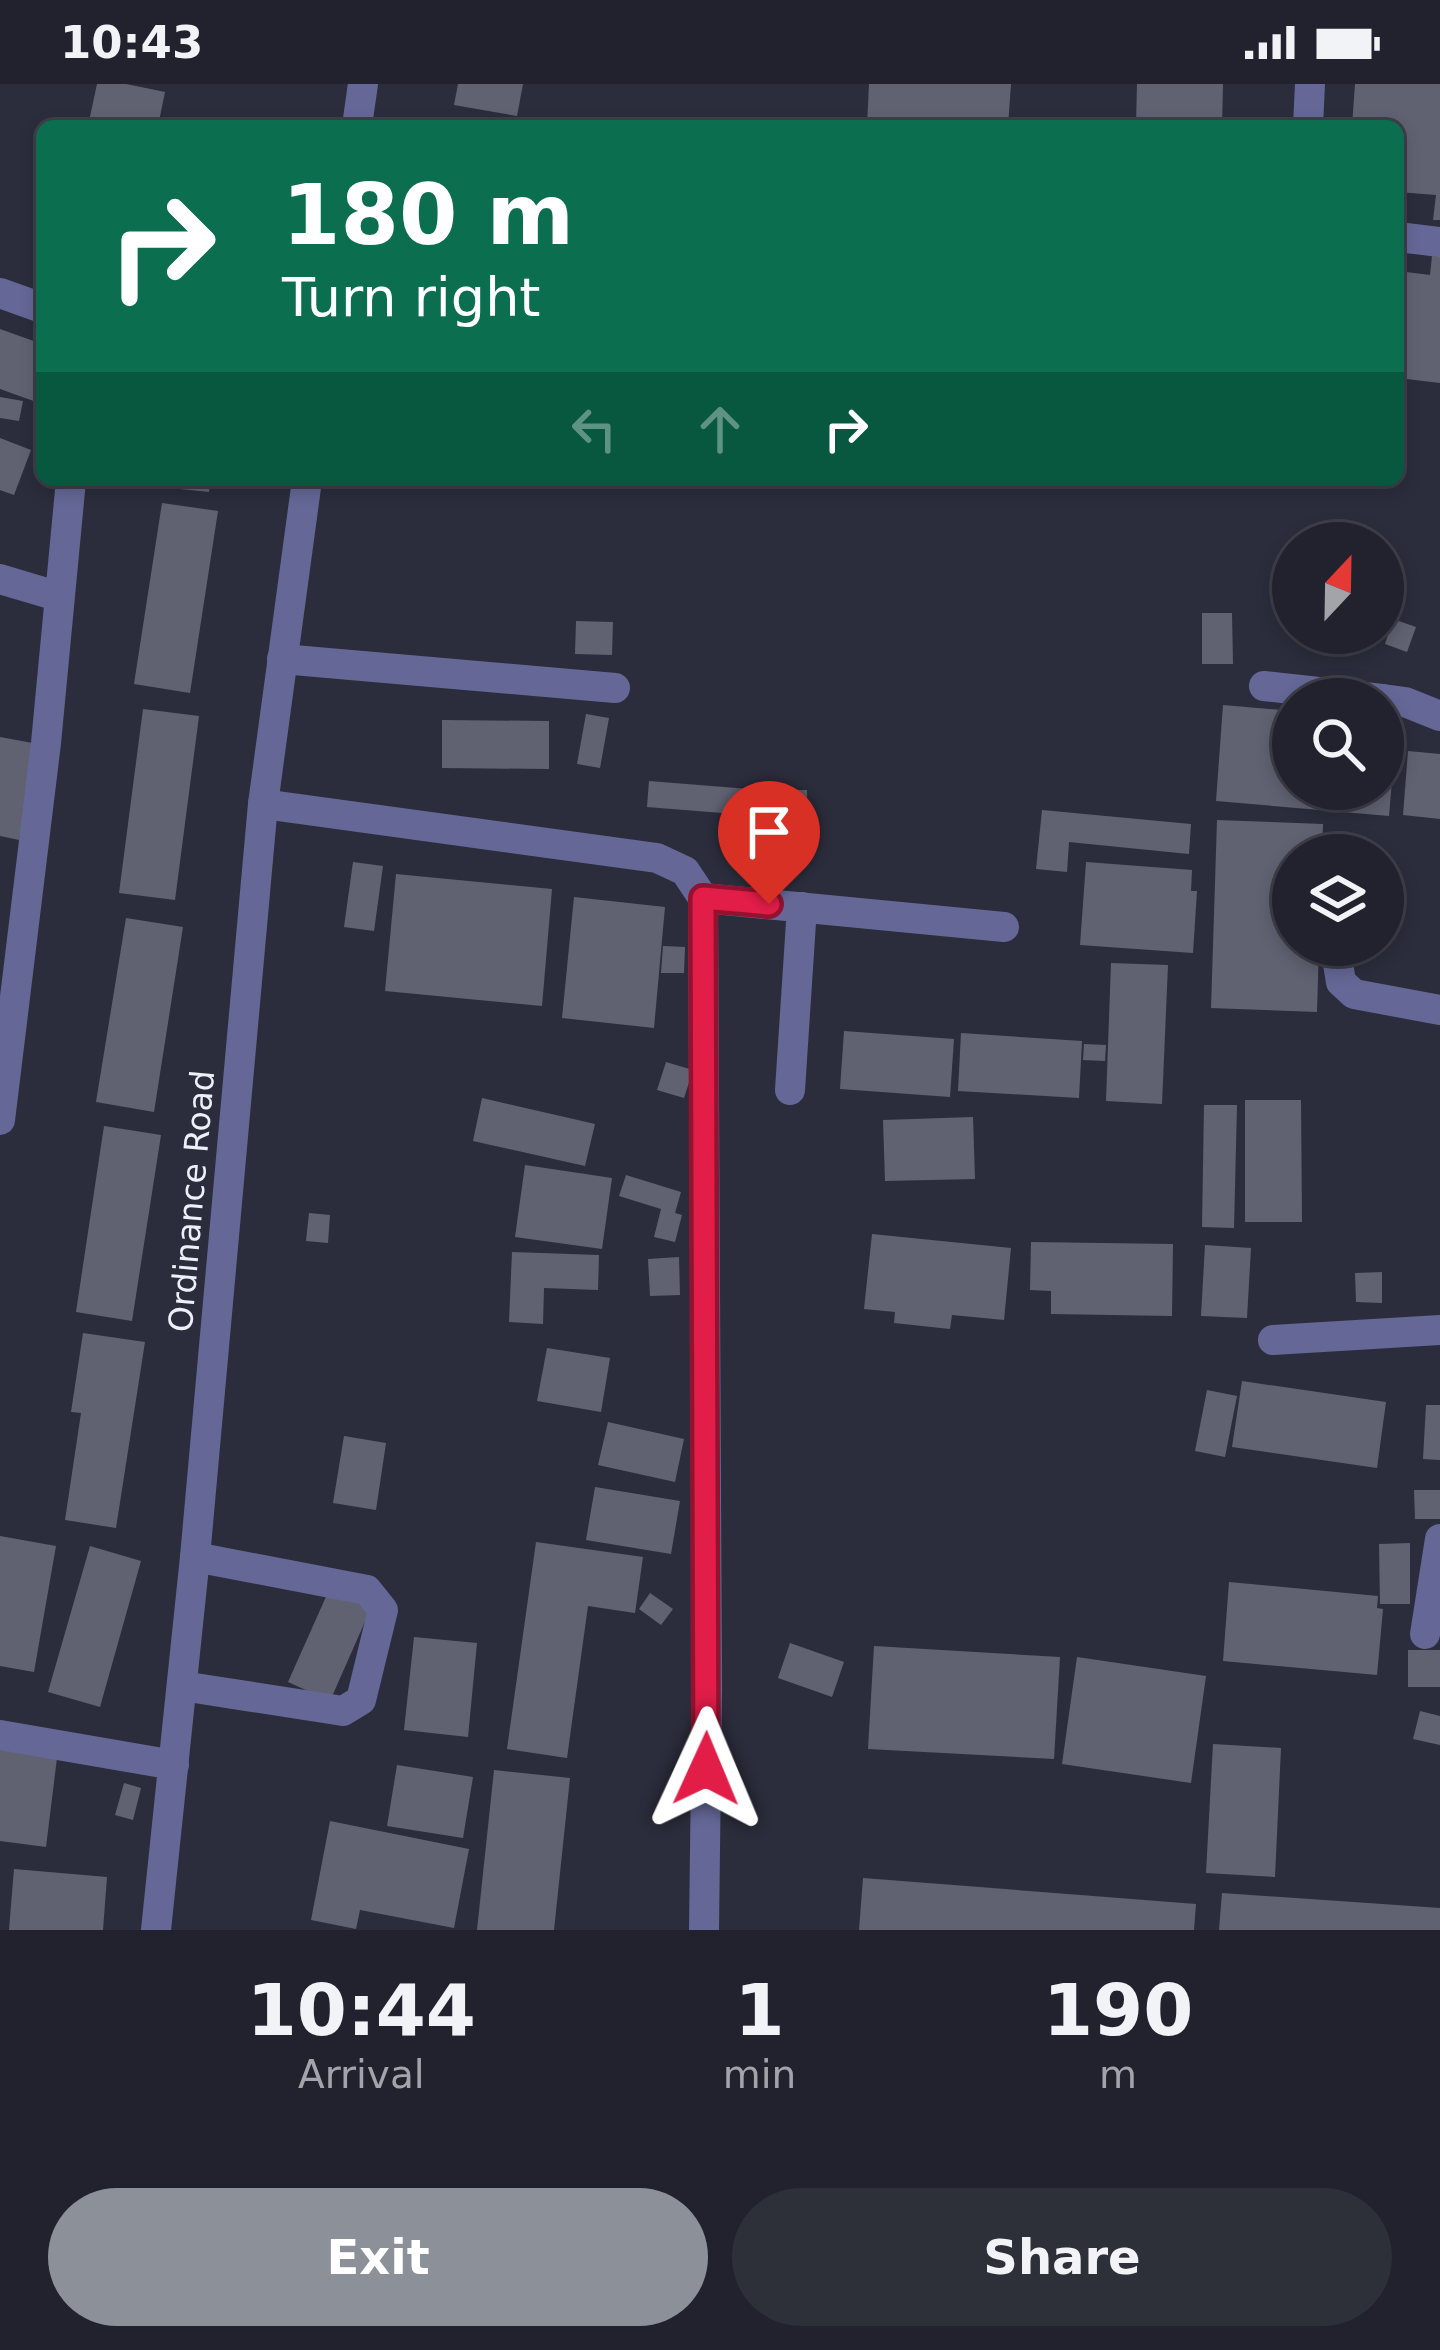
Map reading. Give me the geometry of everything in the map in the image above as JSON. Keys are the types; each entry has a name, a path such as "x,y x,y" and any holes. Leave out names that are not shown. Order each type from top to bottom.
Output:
{"street":[{"path":"358,120 363,84"},
{"path":"1308,120 1310,84"},
{"path":"1404,238 1440,242"},
{"path":"0,293 36,306"},
{"path":"0,1120 12,902 46,743 70,486"},
{"name":"Ordinance Road","path":"156,1930 196,1557 263,804 306,486"},
{"path":"0,578 57,596"},
{"path":"282,659 616,688"},
{"path":"1264,686 1272,687"},
{"path":"1404,702 1440,716"},
{"path":"263,804 657,858 685,871 703,898 704,1930"},
{"path":"703,898 1004,927"},
{"path":"790,1090 802,908"},
{"path":"1338,966 1341,982 1354,994 1440,1010"},
{"path":"1273,1340 1440,1330"},
{"path":"1426,1634 1440,1539"},
{"path":"182,1686 343,1712 361,1700 383,1610 368,1590 196,1557"},
{"path":"0,1735 174,1765"}],"building":[{"path":"97,84 165,92 159,120 89,120"},
{"path":"458,84 523,84 517,116 454,105"},
{"path":"869,84 1011,84 1008,120 867,120"},
{"path":"1137,84 1223,84 1222,120 1136,120"},
{"path":"1355,84 1440,84 1440,220 1433,220 1436,195 1404,192 1404,120 1352,120"},
{"path":"1432,256 1440,257 1440,383 1404,379 1404,272 1430,275"},
{"path":"0,329 36,342 36,402 0,389"},
{"path":"0,397 23,401 19,421 0,418"},
{"path":"0,438 31,450 14,495 0,490"},
{"path":"150,486 210,486 209,492"},
{"path":"162,503 218,511 190,693 134,684"},
{"path":"1202,613 1232,613 1233,664 1202,664"},
{"path":"576,621 613,622 612,655 575,654"},
{"path":"1404,623 1416,627 1404,651"},
{"path":"1223,705 1272,709 1272,806 1216,801"},
{"path":"143,709 199,716 175,900 119,893"},
{"path":"586,714 609,718 600,768 577,764"},
{"path":"442,720 549,721 549,769 442,768"},
{"path":"0,737 38,744 19,840 0,836"},
{"path":"1408,751 1440,754 1440,819 1403,815"},
{"path":"649,781 749,789 747,815 647,807"},
{"path":"763,790 807,790 808,832 763,832"},
{"path":"1042,810 1191,824 1189,854 1069,842 1067,872 1036,869"},
{"path":"1320,810 1390,810 1389,816"},
{"path":"1217,820 1323,824 1323,834 1272,834 1272,966 1318,966 1317,1012 1211,1008"},
{"path":"353,862 383,866 374,931 344,927"},
{"path":"1086,862 1192,870 1191,891 1197,891 1193,953 1080,945"},
{"path":"396,874 552,889 542,1006 385,991"},
{"path":"574,897 665,907 654,1028 562,1018"},
{"path":"126,918 183,927 154,1112 96,1102"},
{"path":"663,946 685,947 684,973 661,973"},
{"path":"1111,963 1168,965 1162,1104 1106,1101"},
{"path":"844,1031 954,1039 950,1097 840,1089"},
{"path":"961,1033 1082,1041 1079,1098 958,1091"},
{"path":"1084,1044 1106,1045 1105,1061 1083,1060"},
{"path":"666,1062 693,1070 684,1098 657,1090"},
{"path":"482,1098 595,1124 585,1166 473,1141"},
{"path":"1245,1100 1301,1100 1302,1222 1245,1222"},
{"path":"1204,1105 1237,1105 1234,1228 1202,1227"},
{"path":"973,1117 975,1179 885,1181 883,1120"},
{"path":"104,1126 161,1135 132,1321 76,1312"},
{"path":"525,1165 612,1178 602,1249 515,1237"},
{"path":"626,1175 681,1192 675,1213 682,1215 675,1242 654,1237 661,1209 619,1196"},
{"path":"309,1213 330,1215 328,1243 306,1241"},
{"path":"872,1234 1011,1248 1004,1320 952,1315 950,1329 894,1323 895,1312 864,1309"},
{"path":"1031,1242 1173,1244 1172,1316 1051,1314 1051,1291 1030,1290"},
{"path":"1205,1245 1251,1248 1247,1318 1201,1316"},
{"path":"512,1252 599,1255 598,1290 544,1288 543,1324 509,1322"},
{"path":"679,1257 680,1295 650,1296 648,1259"},
{"path":"1382,1272 1382,1303 1356,1302 1355,1273"},
{"path":"83,1333 145,1342 116,1528 65,1520 81,1413 71,1412"},
{"path":"547,1348 610,1358 601,1412 537,1401"},
{"path":"1242,1381 1386,1402 1377,1468 1232,1447"},
{"path":"1207,1390 1237,1396 1225,1457 1195,1451"},
{"path":"1426,1405 1440,1405 1440,1460 1423,1459"},
{"path":"608,1422 684,1439 675,1482 598,1465"},
{"path":"344,1436 386,1443 376,1510 333,1503"},
{"path":"595,1487 680,1501 671,1554 586,1540"},
{"path":"1414,1490 1440,1490 1440,1519 1415,1519"},
{"path":"0,1536 56,1546 34,1672 0,1666"},
{"path":"536,1542 643,1557 635,1613 588,1606 567,1758 507,1749"},
{"path":"1410,1543 1410,1604 1380,1604 1379,1544"},
{"path":"90,1546 141,1561 100,1707 48,1692"},
{"path":"1229,1582 1378,1596 1377,1608 1383,1609 1377,1675 1223,1661"},
{"path":"329,1590 371,1608 330,1701 288,1682"},
{"path":"650,1593 673,1609 661,1625 639,1609"},
{"path":"414,1637 477,1643 468,1737 404,1730"},
{"path":"790,1643 844,1662 832,1697 778,1678"},
{"path":"874,1646 1060,1657 1054,1759 868,1749"},
{"path":"1408,1650 1440,1650 1440,1687 1408,1687"},
{"path":"1077,1657 1206,1676 1191,1783 1062,1764"},
{"path":"1420,1711 1440,1716 1440,1745 1413,1739"},
{"path":"1213,1744 1281,1748 1275,1877 1206,1873"},
{"path":"0,1750 57,1758 46,1847 0,1841"},
{"path":"397,1765 473,1777 463,1838 387,1826"},
{"path":"494,1770 570,1778 554,1930 477,1930"},
{"path":"124,1783 141,1788 133,1820 115,1815"},
{"path":"330,1821 469,1849 454,1928 360,1910 356,1929 311,1920"},
{"path":"14,1869 107,1877 103,1930 9,1930"},
{"path":"863,1878 1196,1904 1194,1930 859,1930"},
{"path":"1222,1893 1440,1908 1440,1930 1219,1930"}],"route":[{"path":"706,1769 703,898 769,904"}]}
